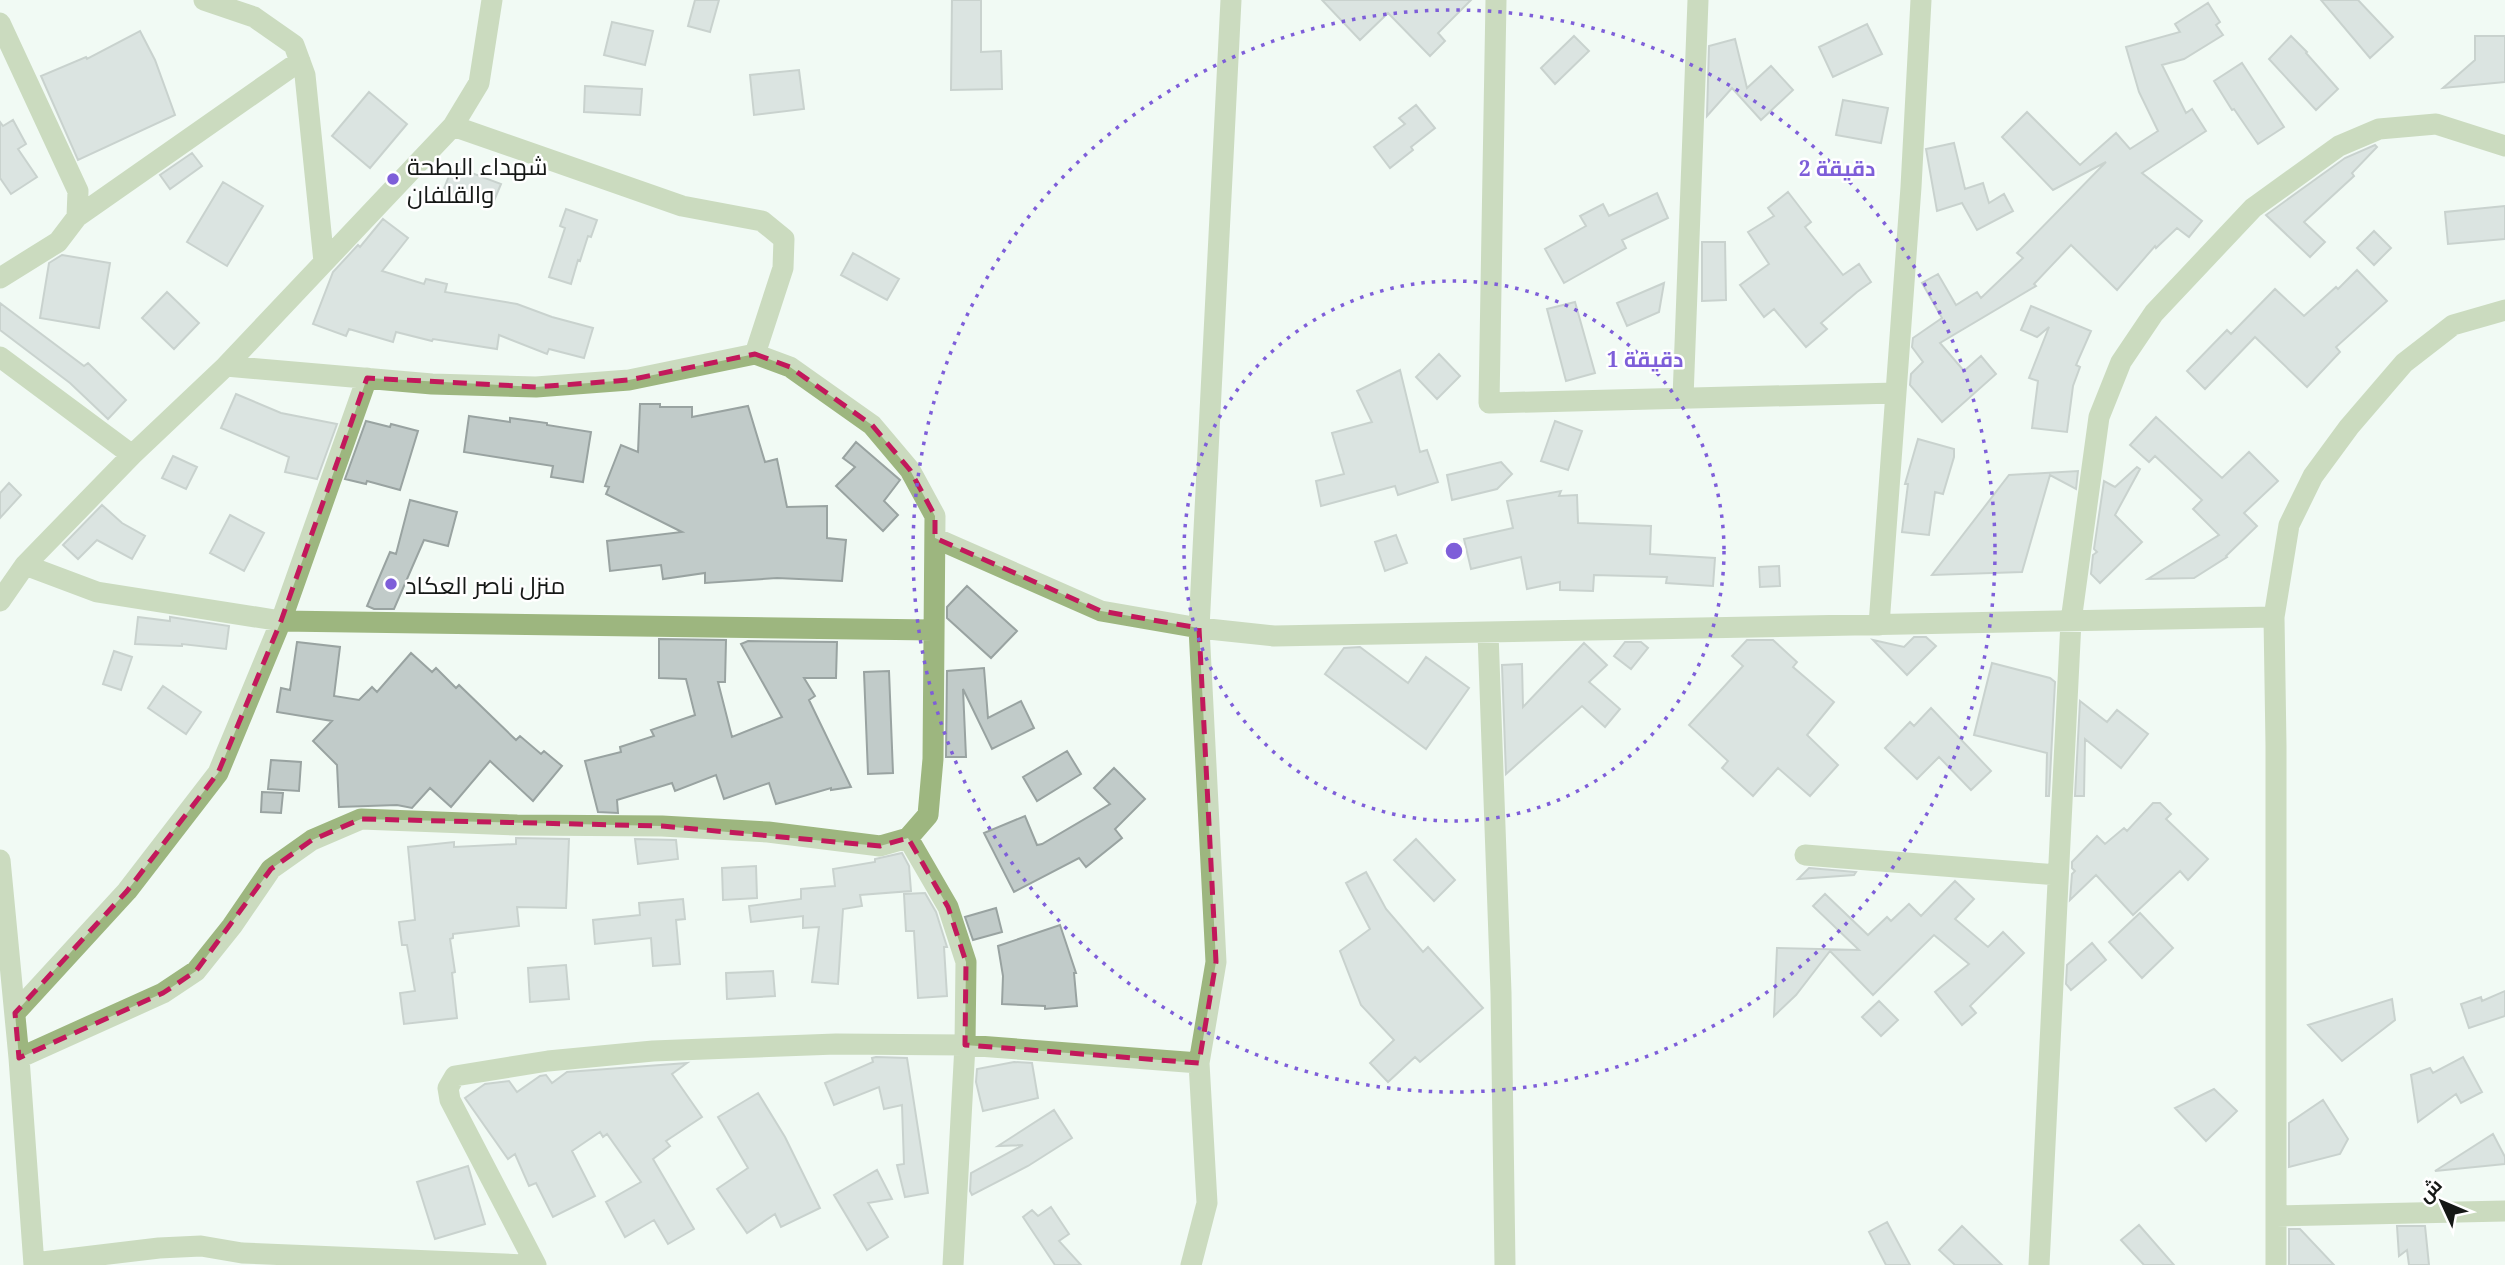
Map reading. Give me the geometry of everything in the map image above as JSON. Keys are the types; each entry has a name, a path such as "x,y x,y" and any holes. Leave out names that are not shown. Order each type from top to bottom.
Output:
{"street":[{"path":"204,0 254,17 294,45 305,75 324,262"},
{"path":"0,601 25,565 132,456 226,366 453,126 479,83 492,0"},
{"path":"1191,1265 1206,1203 1199,1063 1216,962 1199,628 1231,0"},
{"path":"1496,0 1489,403 1896,393"},
{"path":"1683,398 1698,0"},
{"path":"1879,625 1911,187 1921,0"},
{"path":"0,23 78,191 76,217"},
{"path":"0,278 58,242 76,217 300,61"},
{"path":"2039,1265 2071,621 2099,417 2121,362 2154,313 2253,208 2339,146 2379,129 2436,124 2505,146"},
{"path":"453,126 682,206 762,221 784,240 783,268 755,354"},
{"path":"2276,1265 2274,617 2289,525 2313,477 2348,427 2404,363 2453,325 2505,310"},
{"path":"19,1058 163,993 196,971 232,926 271,869 312,840 360,819 768,831 880,846 908,838 928,816 933,760 935,516 910,470 872,425 790,367 755,354 629,380 536,387 432,384 226,366"},
{"path":"0,357 132,456"},
{"path":"15,1013 127,891 218,773 281,621 367,378"},
{"path":"935,538 1101,611 1199,628 1274,636 2274,617"},
{"path":"25,565 97,592 281,621 933,630"},
{"path":"1488,632 1501,993 1505,1265"},
{"path":"908,838 948,906 965,962 965,1045 953,1265"},
{"path":"1805,855 2058,875"},
{"path":"0,860 19,1058 34,1264 201,1246 243,1259 525,1265"},
{"path":"536,1265 450,1100 448,1088 455,1076 548,1061 653,1051 836,1044 965,1045 1199,1063"},
{"path":"2276,1216 2505,1211"}],"highlighted area":[{"path":"755,354 790,367 872,425 910,470 935,516 935,538 1101,611 1199,628 1216,962 1199,1063 965,1045 966,962 948,907 908,838 880,846 662,826 361,819 312,840 271,869 196,971 163,993 19,1058 15,1013 127,891 218,773 281,621 367,378 536,387 629,380"}],"building":[{"path":"695,0 719,0 710,32 688,26"},
{"path":"952,0 981,0 981,52 1001,51 1002,89 951,90"},
{"path":"1322,0 1471,0 1438,33 1445,41 1430,56 1388,13 1360,40"},
{"path":"2321,0 2358,0 2393,37 2370,58"},
{"path":"2208,3 2220,22 2216,25 2223,35 2184,59 2162,65 2186,113 2192,109 2206,131 2142,173 2202,221 2189,237 2177,228 2156,248 2155,246 2117,290 2071,245 2034,284 2036,286 1940,343 1964,371 1981,356 1996,374 1942,422 1910,385 1911,374 1923,362 1912,347 1913,338 1942,318 1922,283 1938,274 1956,305 1977,292 1981,298 2023,258 2017,253 2106,162 2053,190 2002,137 2027,112 2080,165 2116,133 2130,149 2158,131 2139,92 2126,47 2180,32 2175,24"},
{"path":"612,22 653,31 645,65 604,55"},
{"path":"1867,24 1882,54 1833,77 1819,47"},
{"path":"140,31 155,60 175,115 78,160 41,76 86,57 87,59"},
{"path":"1574,36 1589,51 1555,84 1541,68"},
{"path":"2291,36 2338,89 2316,110 2269,59"},
{"path":"2475,36 2505,36 2505,82 2443,88 2475,60"},
{"path":"1735,39 1747,88 1771,66 1793,90 1761,120 1732,88 1707,116 1709,46"},
{"path":"2242,63 2284,127 2258,144 2214,81"},
{"path":"799,70 804,109 754,115 750,75"},
{"path":"585,86 642,89 640,115 584,112"},
{"path":"369,92 407,124 370,168 332,136"},
{"path":"1843,100 1888,108 1881,143 1836,135"},
{"path":"1416,105 1435,128 1390,168 1374,147 1405,124 1399,118"},
{"path":"13,120 26,144 18,149 37,177 11,194 0,178 0,122 3,126"},
{"path":"1954,143 1965,189 1983,183 1989,203 2004,194 2013,211 1977,230 1962,203 1937,211 1926,149"},
{"path":"2375,145 2377,147 2352,173 2354,176 2304,222 2325,242 2310,257 2266,215 2345,158"},
{"path":"192,153 202,166 170,189 160,175"},
{"path":"453,166 501,184 491,208 443,191"},
{"path":"223,182 263,206 227,266 187,242"},
{"path":"1788,192 1811,222 1805,227 1843,275 1859,264 1871,282 1821,323 1827,329 1806,347 1774,309 1764,317 1740,285 1769,264 1748,232 1774,216 1768,208"},
{"path":"1657,193 1668,218 1622,240 1626,248 1564,283 1545,249 1586,226 1580,216 1603,204 1609,216"},
{"path":"2505,206 2505,239 2448,244 2445,212"},
{"path":"566,209 597,220 591,237 588,236 580,261 578,260 571,284 549,277 565,228 560,226"},
{"path":"383,219 408,238 382,271 424,284 426,279 447,284 445,292 517,304 593,328 584,358 549,349 547,354 499,335 497,349 433,339 432,341 396,332 393,342 349,329 346,336 313,324 333,272 358,245 360,247"},
{"path":"2374,231 2391,248 2374,265 2357,248"},
{"path":"1702,242 1725,242 1726,300 1702,301"},
{"path":"853,253 899,279 887,300 841,275"},
{"path":"62,255 110,263 99,328 40,318 49,263"},
{"path":"2357,270 2387,301 2336,347 2340,352 2307,387 2255,337 2205,389 2187,371 2227,330 2231,334 2275,289 2304,316"},
{"path":"1664,283 1659,312 1627,326 1617,303"},
{"path":"167,292 199,323 174,349 142,318"},
{"path":"1575,302 1595,373 1566,381 1547,309"},
{"path":"0,303 84,366 88,363 126,400 108,419 70,383 0,330"},
{"path":"2031,306 2091,331 2076,365 2080,367 2073,386 2067,432 2032,428 2038,381 2029,378 2049,327 2037,337 2021,330"},
{"path":"1439,354 1460,376 1437,399 1416,377"},
{"path":"1400,370 1420,452 1427,450 1438,482 1398,495 1395,486 1321,506 1316,481 1344,474 1332,433 1372,422 1357,391"},
{"path":"236,394 281,413 337,424 317,479 285,472 289,457 221,428"},
{"path":"640,404 692,407 692,417 748,406 765,462 777,459 787,507 827,506 827,538 846,540 842,581 777,578 705,583 705,573 663,579 661,565 610,571 607,541 682,532 606,494 609,487 605,486 621,445 638,452"},
{"path":"469,416 510,422 510,418 591,432 583,482 551,477 553,466 464,452"},
{"path":"2156,417 2222,478 2249,452 2278,481 2244,513 2257,526 2227,557 2194,578 2148,579 2219,535 2193,509 2202,500 2155,456 2149,462 2130,445"},
{"path":"366,421 418,431 400,490 367,481 366,484 345,479"},
{"path":"1555,421 1582,431 1568,470 1541,461"},
{"path":"1918,439 1954,449 1943,494 1935,492 1929,535 1902,532 1908,484 1905,484"},
{"path":"856,442 900,480 884,501 898,515 883,531 836,486 855,467 843,458"},
{"path":"173,456 197,467 186,489 162,478"},
{"path":"1501,462 1512,474 1497,489 1452,500 1447,475"},
{"path":"2137,467 2140,469 2115,515 2142,542 2100,583 2091,574 2093,555 2097,552 2094,549 2104,481 2115,487"},
{"path":"2078,471 2076,489 2050,475 2022,572 1932,575 2009,475"},
{"path":"9,483 21,495 0,518 0,493"},
{"path":"1561,491 1559,496 1577,495 1578,523 1651,526 1650,554 1715,558 1713,586 1666,583 1667,577 1594,575 1593,591 1560,590 1560,582 1527,589 1521,557 1471,569 1464,539 1513,528 1507,501"},
{"path":"410,500 457,512 448,546 424,540 394,609 374,609 367,606 390,552 396,554"},
{"path":"102,505 122,523 145,536 132,559 97,540 78,559 63,545"},
{"path":"230,515 264,533 244,571 210,553"},
{"path":"1396,535 1407,563 1385,571 1375,542"},
{"path":"1779,566 1780,586 1760,587 1759,567"},
{"path":"967,586 1017,631 991,658 947,618 947,607"},
{"path":"138,617 170,621 170,617 229,626 226,649 182,644 135,644"},
{"path":"1914,637 1926,637 1936,646 1907,675 1873,640 1904,647"},
{"path":"659,639 726,640 725,682 718,682 732,737 782,717 741,644 748,641 837,642 836,678 804,678 815,696 809,700 851,787 831,788 776,804 769,783 724,799 716,775 675,791 672,783 617,800 618,813 598,812 585,761 621,752 620,747 654,736 651,730 695,715 686,679 659,678"},
{"path":"1747,640 1773,640 1797,662 1793,667 1834,702 1807,735 1838,765 1810,796 1778,768 1753,796 1722,768 1728,761 1689,725 1743,666 1732,656"},
{"path":"297,642 340,647 334,696 359,700 372,687 377,692 411,653 432,672 436,668 456,688 459,685 516,740 520,736 541,754 544,751 562,766 533,801 490,761 451,807 430,788 412,808 397,805 339,807 337,765 313,741 332,721 277,712 281,688 290,690"},
{"path":"1625,642 1641,642 1648,648 1631,669 1614,656"},
{"path":"1584,643 1607,665 1589,682 1620,709 1605,727 1582,706 1506,774 1502,665 1522,664 1523,707"},
{"path":"1360,647 1408,683 1426,657 1469,688 1426,749 1325,674 1344,648"},
{"path":"114,651 132,657 121,690 103,684"},
{"path":"1992,663 2050,678 2055,682 2049,796 2046,796 2047,753 1974,735"},
{"path":"984,668 988,718 1021,701 1034,728 992,749 963,689 966,757 946,757 947,671"},
{"path":"889,671 893,773 868,774 864,672"},
{"path":"163,686 201,712 186,734 148,708"},
{"path":"2080,701 2107,722 2117,710 2148,734 2121,768 2085,739 2084,796 2075,796"},
{"path":"1931,708 1991,771 1971,790 1939,757 1917,779 1885,748 1910,722 1914,726"},
{"path":"1067,751 1081,774 1037,801 1023,777"},
{"path":"271,760 301,762 299,791 268,789"},
{"path":"1114,768 1145,799 1115,829 1122,838 1086,867 1079,858 1014,892 984,833 1025,816 1037,845 1042,844 1110,804 1094,788"},
{"path":"262,792 283,793 281,813 261,812"},
{"path":"2153,803 2160,803 2171,814 2166,819 2208,859 2188,880 2180,871 2133,915 2096,875 2070,900 2072,874 2075,871 2072,862 2097,836 2105,844 2124,828 2127,831"},
{"path":"516,838 569,839 566,908 517,907 519,926 453,934 450,939 457,1018 404,1024 400,993 415,991 407,945 402,945 399,922 415,920 408,847 454,842 454,847 516,844"},
{"path":"635,839 676,840 678,859 638,864"},
{"path":"1416,839 1455,880 1434,901 1394,860"},
{"path":"902,853 909,866 911,891 860,895 862,906 843,909 838,984 812,982 819,927 803,928 803,916 751,922 749,906 801,899 801,889 835,886 833,869 875,862 875,859"},
{"path":"756,866 757,898 723,900 722,868"},
{"path":"1809,868 1856,872 1854,875 1798,879"},
{"path":"1366,872 1386,909 1423,952 1428,947 1483,1008 1420,1062 1415,1057 1388,1082 1370,1063 1394,1040 1361,1005 1340,951 1370,929 1346,883"},
{"path":"1955,881 1974,899 1955,919 1988,947 2003,932 2024,953 1970,1006 1976,1013 1962,1025 1935,992 1969,964 1934,935 1873,995 1830,951 1796,995 1774,1016 1777,948 1859,950 1813,906 1825,894 1868,935 1887,917 1891,921 1909,904 1921,916"},
{"path":"925,893 936,912 947,947 944,947 947,996 918,998 914,931 906,931 904,894"},
{"path":"683,899 685,919 676,920 680,964 653,966 651,938 595,944 593,920 640,915 639,903"},
{"path":"996,908 1002,932 973,940 965,917"},
{"path":"2140,913 2173,948 2142,978 2109,942"},
{"path":"1060,925 1076,973 1077,1006 1045,1009 1045,1006 1002,1004 1003,976 998,946"},
{"path":"2092,943 2106,960 2071,990 2066,984 2067,965"},
{"path":"566,965 569,999 530,1002 528,968"},
{"path":"773,971 775,996 727,999 726,973"},
{"path":"2505,991 2505,1016 2469,1028 2461,1004 2481,997 2482,1001"},
{"path":"2392,999 2395,1020 2342,1061 2308,1025"},
{"path":"1879,1001 1898,1020 1881,1036 1862,1017"},
{"path":"2463,1057 2482,1092 2461,1103 2456,1094 2418,1122 2411,1075 2430,1068 2433,1073"},
{"path":"872,1058 907,1058 928,1193 905,1197 897,1165 904,1164 902,1105 884,1109 879,1087 834,1105 825,1083 873,1062"},
{"path":"1014,1062 1032,1063 1038,1098 983,1111 976,1082 977,1069"},
{"path":"687,1063 672,1074 702,1117 666,1141 670,1146 653,1159 694,1229 668,1244 654,1220 625,1237 606,1202 641,1182 607,1134 603,1137 600,1132 572,1151 595,1196 553,1217 536,1183 529,1186 515,1154 508,1159 465,1098 485,1084 509,1081 517,1092 540,1076 546,1075 552,1083 567,1072"},
{"path":"2214,1089 2237,1111 2206,1141 2175,1108"},
{"path":"758,1093 785,1137 820,1208 781,1227 775,1214 747,1233 717,1189 748,1168 718,1117"},
{"path":"2323,1100 2348,1139 2340,1154 2289,1167 2289,1123"},
{"path":"1054,1110 1072,1138 1028,1166 972,1195 971,1173 1023,1145 998,1146"},
{"path":"2493,1134 2505,1157 2505,1164 2435,1171"},
{"path":"468,1166 485,1224 435,1239 417,1182"},
{"path":"877,1170 892,1199 868,1203 888,1237 867,1250 834,1195"},
{"path":"1051,1207 1069,1234 1059,1241 1081,1265 1055,1265 1023,1217 1032,1210 1038,1216"},
{"path":"1887,1222 1910,1265 1886,1265 1869,1232"},
{"path":"2139,1225 2174,1265 2144,1265 2121,1240"},
{"path":"1962,1226 2002,1265 1955,1265 1939,1250"},
{"path":"2397,1226 2425,1226 2429,1265 2409,1265 2407,1250 2399,1256"},
{"path":"2289,1229 2300,1229 2334,1265 2289,1265"}],"place":[{"name":"شهداء البطحة والقلفان","path":"393,179"},
{"name":"منزل ناصر العكاد","path":"391,584"}]}
